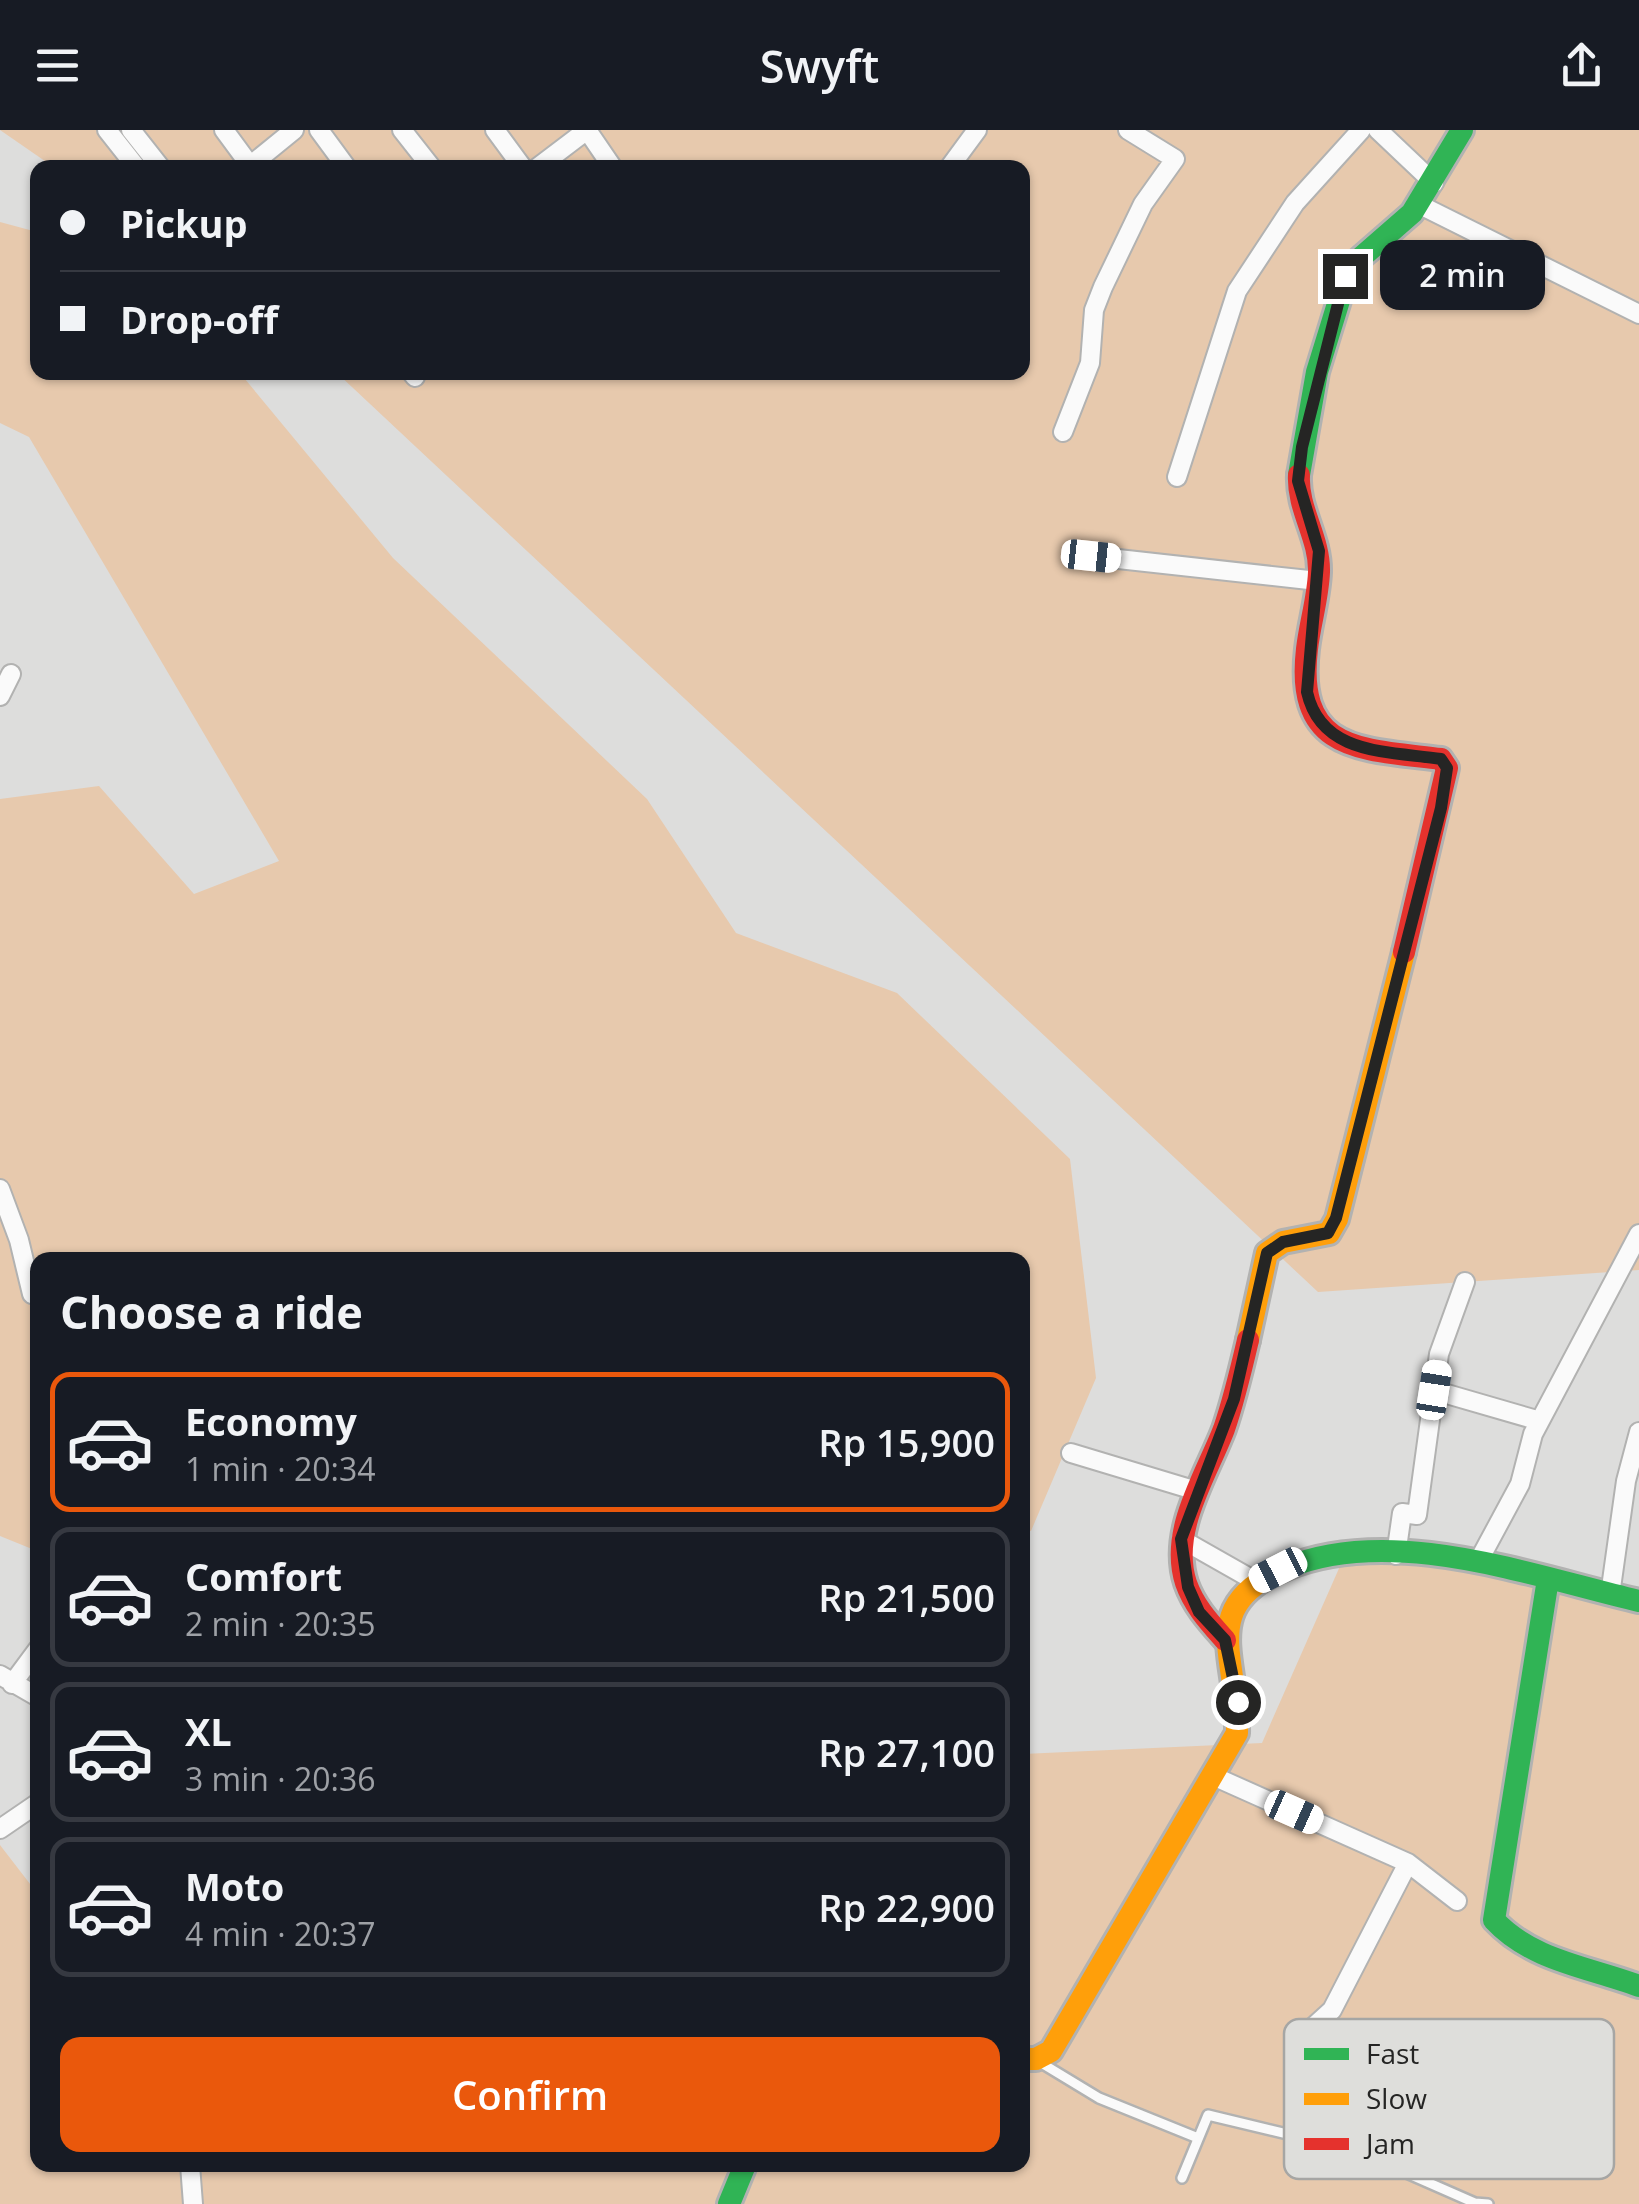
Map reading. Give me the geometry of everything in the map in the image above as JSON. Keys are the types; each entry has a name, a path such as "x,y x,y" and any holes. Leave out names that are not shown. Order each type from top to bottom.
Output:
{"street":[{"path":"107,130 130,160"},
{"path":"131,130 155,160"},
{"path":"224,130 247,160"},
{"path":"259,160 294,130"},
{"path":"319,130 341,160"},
{"path":"402,130 426,160"},
{"path":"495,130 516,160"},
{"path":"548,160 587,130 608,160"},
{"path":"955,160 977,130"},
{"path":"1063,432 1090,363 1094,310 1102,287 1143,204 1175,159 1128,130"},
{"path":"1177,476 1237,291 1295,202 1360,130"},
{"path":"1378,130 1434,183"},
{"path":"1225,1640 1199,1612 1188,1587 1181,1539 1234,1399 1267,1253 1283,1242 1328,1233 1336,1218 1447,768 1441,759 1344,742 1320,725 1307,692 1318,581 1316,536 1298,481 1329,331 1350,264 1391,236 1434,183 1462,130"},
{"path":"1416,203 1639,314"},
{"path":"1091,556 1318,581"},
{"path":"0,696 11,674"},
{"path":"0,1189 19,1240 30,1286"},
{"path":"1478,1562 1520,1484 1526,1448 1639,1234"},
{"path":"1396,1555 1402,1513 1417,1515 1439,1354 1464,1282"},
{"path":"1434,1390 1540,1421"},
{"path":"1610,1595 1626,1481 1639,1432"},
{"path":"1071,1453 1197,1491"},
{"path":"1181,1539 1255,1582"},
{"path":"1030,2058 1057,2043 1111,1943 1237,1733 1239,1715 1225,1640 1228,1617 1255,1582 1311,1556 1436,1553 1639,1601"},
{"path":"1548,1579 1494,1920 1509,1934 1561,1960 1639,1986"},
{"path":"30,1657 6,1680 30,1692"},
{"path":"1213,1776 1408,1863 1458,1900"},
{"path":"0,1829 30,1809"},
{"path":"1322,2019 1332,2010 1408,1863"},
{"path":"190,2172 192,2204"},
{"path":"730,2204 741,2172"}],"lane":[{"path":"1030,2060 1099,2098 1198,2138"},
{"path":"1182,2178 1208,2114 1284,2133"},
{"path":"1420,2179 1475,2203 1488,2204"}],"shaded area":[{"path":"0,130 1639,130 1639,1270 1318,1292 344,380 1030,380 1030,160 43,160"},
{"path":"0,222 30,230 30,380 246,380 393,558 647,799 736,933 897,993 1070,1159 1096,1378 1031,1531 1030,1252 30,1252 30,1548 0,1536 0,799 99,786 194,894 279,861 29,437 0,423"},
{"path":"1348,1548 1639,1588 1639,2204 0,2204 0,1845 30,1884 30,2172 1030,2172 1030,1754 1262,1743"}],"traffic: fast":[{"path":"1299,475 1317,372 1349,268 1412,213 1462,130"},
{"path":"1286,1568 1327,1556 1371,1551 1416,1553 1508,1568 1639,1601"},
{"path":"1548,1579 1494,1920 1543,1954 1639,1986"},
{"path":"729,2204 742,2172"}],"traffic: slow":[{"path":"1248,1340 1267,1253 1283,1242 1329,1233 1337,1219 1404,952"},
{"path":"1030,2059 1051,2051 1237,1733 1229,1658 1231,1617 1240,1599 1258,1583 1286,1568"}],"traffic: jam":[{"path":"1299,475 1301,500 1316,547 1319,572 1307,649 1306,683 1312,709 1323,727 1340,739 1385,752 1441,759 1447,768 1404,952"},
{"path":"1225,1640 1189,1591 1182,1544 1192,1504 1228,1418 1248,1340"}],"route":[{"path":"1238,1702 1225,1640 1199,1612 1188,1587 1182,1528 1234,1399 1267,1253 1283,1242 1328,1233 1345,1193 1441,808 1447,768 1441,759 1359,746 1330,735 1311,710 1307,692 1319,551 1298,481 1302,447 1345,276"}]}
